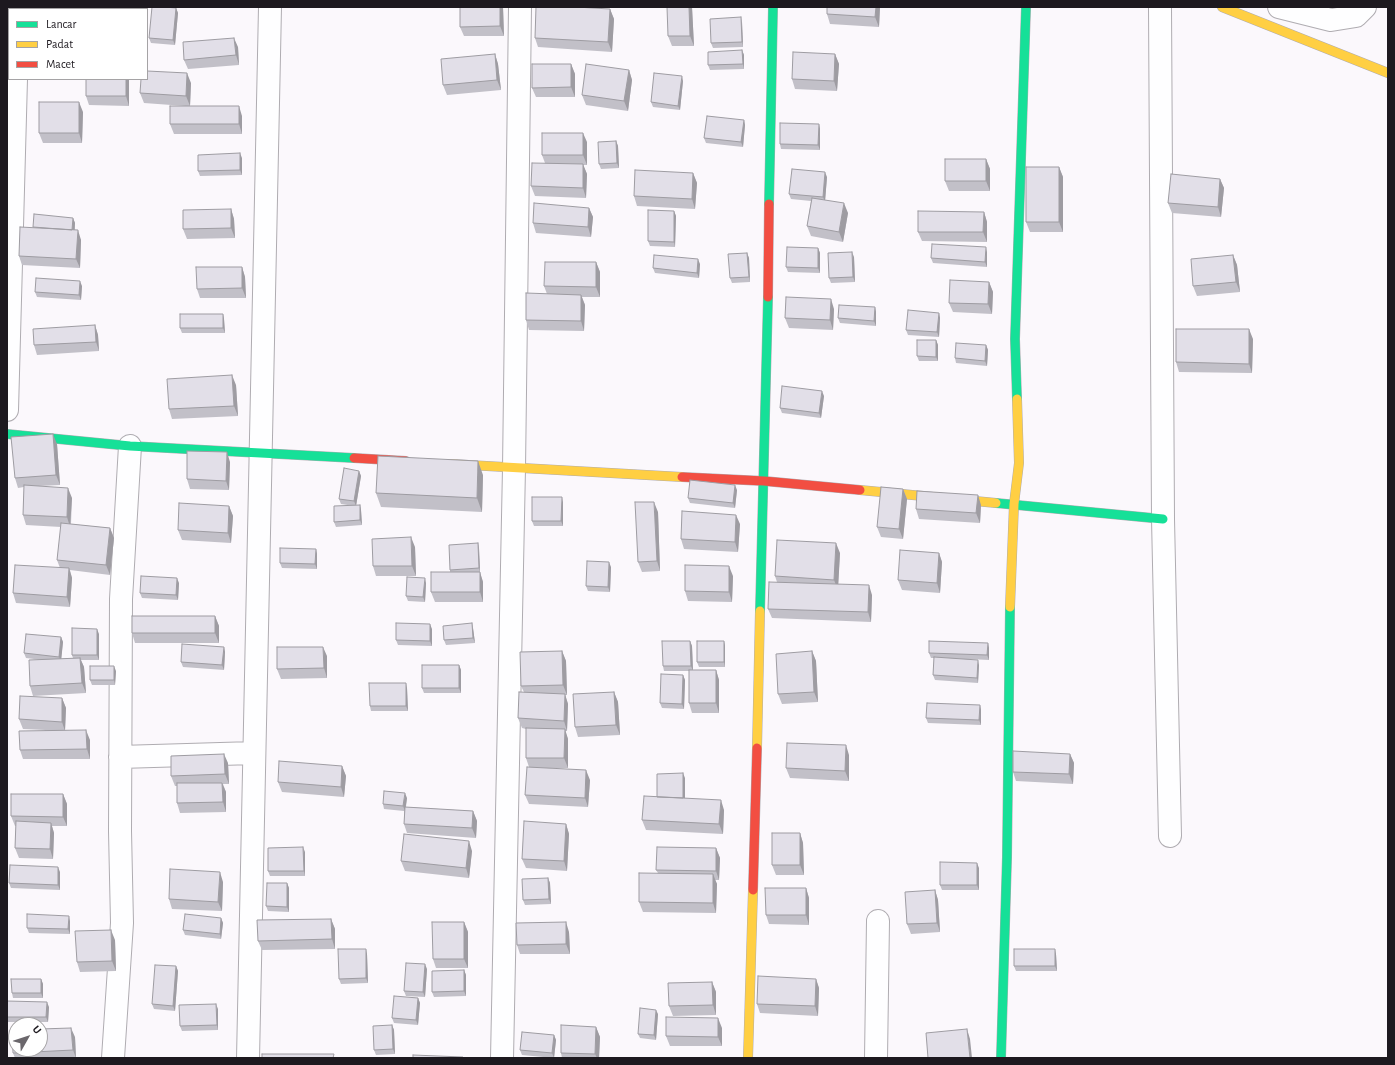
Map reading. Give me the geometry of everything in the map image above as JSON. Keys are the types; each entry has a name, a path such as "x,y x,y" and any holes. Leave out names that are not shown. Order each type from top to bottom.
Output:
{"street":[{"path":"248,1058 270,7"},
{"path":"502,1058 514,468 520,7"},
{"path":"748,1058 764,481 774,7"},
{"path":"1001,1058 1007,857 1008,643 1014,504 1019,463 1015,339 1026,7"},
{"path":"1160,7 1163,519 1170,836"},
{"path":"1222,7 1388,73"},
{"path":"1279,7 1331,20 1356,16 1365,7"},
{"path":"7,410 16,80"},
{"path":"7,434 130,446 261,452 419,462"},
{"path":"113,1058 122,923 120,758 122,599 130,446"},
{"path":"442,464 764,481 1163,519"},
{"path":"120,758 254,753"},
{"path":"876,1058 878,921"}],"building":[{"path":"152,7 176,8 173,40 149,38"},
{"path":"460,7 500,7 500,26 460,27"},
{"path":"536,7 610,9 608,42 535,38"},
{"path":"667,7 689,7 690,36 668,36"},
{"path":"827,7 876,7 875,17 827,14"},
{"path":"741,17 742,42 711,43 710,19"},
{"path":"234,38 236,55 184,60 183,42"},
{"path":"742,50 743,64 708,65 708,52"},
{"path":"793,52 835,54 834,81 792,79"},
{"path":"495,54 497,80 443,85 441,59"},
{"path":"532,64 571,64 571,87 532,88"},
{"path":"586,64 629,70 624,101 582,95"},
{"path":"148,71 187,73 186,96 140,93 141,80 148,80"},
{"path":"654,73 682,76 678,106 651,102"},
{"path":"86,80 126,80 126,96 86,96"},
{"path":"39,102 79,102 79,133 39,133"},
{"path":"170,106 239,106 239,124 170,124"},
{"path":"707,116 744,120 741,142 704,138"},
{"path":"780,123 819,124 818,145 780,144"},
{"path":"542,133 583,133 583,155 542,155"},
{"path":"616,141 617,163 599,164 598,142"},
{"path":"240,153 240,170 198,171 198,155"},
{"path":"945,159 986,159 986,181 945,181"},
{"path":"532,163 583,164 583,188 531,186"},
{"path":"1026,167 1059,167 1059,222 1026,222"},
{"path":"792,169 825,172 823,197 789,194"},
{"path":"635,170 693,173 692,199 634,196"},
{"path":"1171,174 1220,179 1218,207 1168,203"},
{"path":"812,198 844,203 839,232 807,226"},
{"path":"534,203 589,208 588,227 533,223"},
{"path":"231,209 231,228 183,229 183,210"},
{"path":"648,210 674,211 674,242 648,241"},
{"path":"918,211 984,212 983,232 918,232"},
{"path":"34,214 73,218 72,230 33,227"},
{"path":"20,227 78,230 76,259 19,256"},
{"path":"932,244 986,247 985,262 931,258"},
{"path":"787,247 818,248 818,268 786,267"},
{"path":"852,252 853,277 829,278 828,253"},
{"path":"747,253 749,277 730,278 728,254"},
{"path":"654,255 698,259 697,273 653,268"},
{"path":"1233,255 1236,282 1193,286 1191,259"},
{"path":"545,262 596,262 596,287 544,286"},
{"path":"196,267 242,267 242,288 197,289"},
{"path":"36,278 80,281 79,295 35,292"},
{"path":"950,280 989,282 988,304 949,303"},
{"path":"526,293 581,295 581,321 526,320"},
{"path":"786,297 831,299 830,320 785,318"},
{"path":"839,305 875,307 874,321 838,318"},
{"path":"908,310 939,313 937,332 906,330"},
{"path":"180,314 223,314 223,328 180,328"},
{"path":"95,325 96,342 34,345 33,329"},
{"path":"1176,329 1249,329 1249,364 1176,362"},
{"path":"917,340 936,340 936,357 917,356"},
{"path":"956,343 986,345 985,361 955,358"},
{"path":"232,375 234,406 169,409 167,379"},
{"path":"782,386 822,391 819,413 780,408"},
{"path":"53,434 56,475 15,478 11,437"},
{"path":"187,451 227,452 226,481 187,479"},
{"path":"378,456 478,461 477,498 376,493"},
{"path":"344,468 359,471 354,501 339,499"},
{"path":"690,480 735,485 733,503 688,498"},
{"path":"24,485 68,488 67,517 23,515"},
{"path":"881,487 903,489 899,529 877,527"},
{"path":"917,491 978,495 976,513 916,509"},
{"path":"532,497 562,497 561,521 532,521"},
{"path":"635,502 654,502 657,561 638,562"},
{"path":"179,503 229,506 228,533 178,530"},
{"path":"360,505 360,520 334,522 334,506"},
{"path":"682,511 736,515 735,542 681,539"},
{"path":"61,523 110,528 106,565 57,560"},
{"path":"411,537 412,566 373,566 372,539"},
{"path":"777,540 836,543 834,580 775,576"},
{"path":"478,543 479,568 450,570 449,545"},
{"path":"280,548 316,549 315,564 280,563"},
{"path":"900,550 939,553 937,583 898,580"},
{"path":"587,561 609,562 608,587 586,586"},
{"path":"15,565 69,568 67,597 13,593"},
{"path":"685,565 729,566 729,592 685,591"},
{"path":"431,572 480,572 480,592 431,592"},
{"path":"141,576 177,578 176,595 140,593"},
{"path":"407,577 425,578 423,597 406,596"},
{"path":"769,582 869,585 868,612 768,609"},
{"path":"132,616 215,616 215,633 132,633"},
{"path":"396,623 430,624 430,641 396,640"},
{"path":"472,623 473,638 444,640 443,626"},
{"path":"72,628 97,629 97,655 72,655"},
{"path":"26,634 61,637 59,657 24,653"},
{"path":"662,641 690,641 691,666 663,666"},
{"path":"697,641 724,641 724,662 697,662"},
{"path":"929,641 988,643 987,655 929,653"},
{"path":"182,644 224,647 222,665 181,662"},
{"path":"277,647 323,647 324,668 277,669"},
{"path":"562,651 563,685 521,686 520,652"},
{"path":"812,651 814,692 778,694 776,654"},
{"path":"934,657 978,660 977,678 933,675"},
{"path":"80,658 82,683 30,686 29,660"},
{"path":"422,665 459,665 459,688 422,688"},
{"path":"90,666 114,666 114,680 90,680"},
{"path":"689,670 716,670 716,703 689,703"},
{"path":"661,674 683,675 682,704 660,703"},
{"path":"369,683 406,683 406,706 370,706"},
{"path":"519,692 565,694 564,721 518,718"},
{"path":"614,692 616,725 575,727 573,694"},
{"path":"20,696 62,698 62,722 19,719"},
{"path":"927,703 980,705 979,720 926,718"},
{"path":"526,728 565,729 564,758 526,758"},
{"path":"86,730 87,749 20,750 19,731"},
{"path":"787,743 846,745 845,771 786,768"},
{"path":"1013,751 1070,754 1069,774 1013,772"},
{"path":"224,754 225,774 171,776 171,756"},
{"path":"279,761 342,766 341,787 278,782"},
{"path":"527,767 586,770 585,798 525,795"},
{"path":"683,773 683,798 657,797 657,774"},
{"path":"177,783 222,783 223,802 177,803"},
{"path":"384,791 405,793 403,806 383,804"},
{"path":"11,794 63,794 63,817 11,816"},
{"path":"644,796 721,800 719,824 642,820"},
{"path":"405,807 473,811 472,828 404,824"},
{"path":"16,821 51,823 50,849 15,848"},
{"path":"524,821 566,824 564,861 522,859"},
{"path":"772,833 800,833 800,865 772,865"},
{"path":"404,834 469,841 466,868 401,861"},
{"path":"303,847 304,871 268,871 268,848"},
{"path":"657,847 716,848 716,871 656,870"},
{"path":"940,862 977,863 977,885 940,885"},
{"path":"10,865 58,867 58,885 9,883"},
{"path":"170,869 220,872 218,902 169,899"},
{"path":"639,873 713,874 713,903 639,902"},
{"path":"548,878 549,899 523,900 522,879"},
{"path":"267,883 287,883 287,907 266,906"},
{"path":"765,888 806,888 806,915 766,915"},
{"path":"935,890 937,923 907,924 905,892"},
{"path":"27,914 69,916 68,929 27,928"},
{"path":"185,914 221,918 220,934 183,930"},
{"path":"331,919 332,939 258,941 257,920"},
{"path":"432,922 464,922 464,959 433,959"},
{"path":"566,922 566,944 517,945 516,923"},
{"path":"111,930 112,961 77,962 75,931"},
{"path":"338,949 366,949 366,978 339,979"},
{"path":"1014,949 1055,949 1055,966 1014,966"},
{"path":"406,963 425,964 423,992 404,991"},
{"path":"155,965 176,966 173,1006 152,1004"},
{"path":"464,970 464,991 432,992 432,971"},
{"path":"758,976 816,979 815,1006 757,1004"},
{"path":"11,979 41,979 41,993 12,993"},
{"path":"712,982 713,1005 669,1006 668,983"},
{"path":"394,996 418,998 416,1020 392,1018"},
{"path":"7,1001 47,1002 46,1017 7,1017"},
{"path":"216,1004 217,1025 180,1026 179,1005"},
{"path":"640,1008 656,1010 654,1035 638,1034"},
{"path":"666,1017 718,1018 718,1037 666,1036"},
{"path":"392,1025 393,1049 374,1050 373,1026"},
{"path":"561,1025 596,1027 595,1054 561,1053"},
{"path":"71,1028 73,1050 48,1051 48,1029"},
{"path":"967,1029 970,1058 928,1058 926,1033"},
{"path":"522,1032 554,1035 552,1053 520,1050"},
{"path":"262,1054 334,1054 333,1058 262,1058"},
{"path":"413,1055 463,1057 413,1058"}],"traffic: fast":[{"path":"769,204 773,7"},
{"path":"1017,399 1015,339 1026,7"},
{"path":"760,611 768,297"},
{"path":"7,434 130,446 354,458"},
{"path":"996,503 1163,519"},
{"path":"1001,1058 1007,857 1010,607"}],"traffic: slow":[{"path":"1222,7 1388,73"},
{"path":"1010,607 1014,504 1019,463 1017,399"},
{"path":"451,464 682,477"},
{"path":"860,490 996,503"},
{"path":"757,748 760,611"},
{"path":"748,1058 753,890"}],"traffic: jam":[{"path":"768,297 769,204"},
{"path":"354,458 406,461"},
{"path":"682,477 764,481 860,490"},
{"path":"753,890 757,748"}]}
